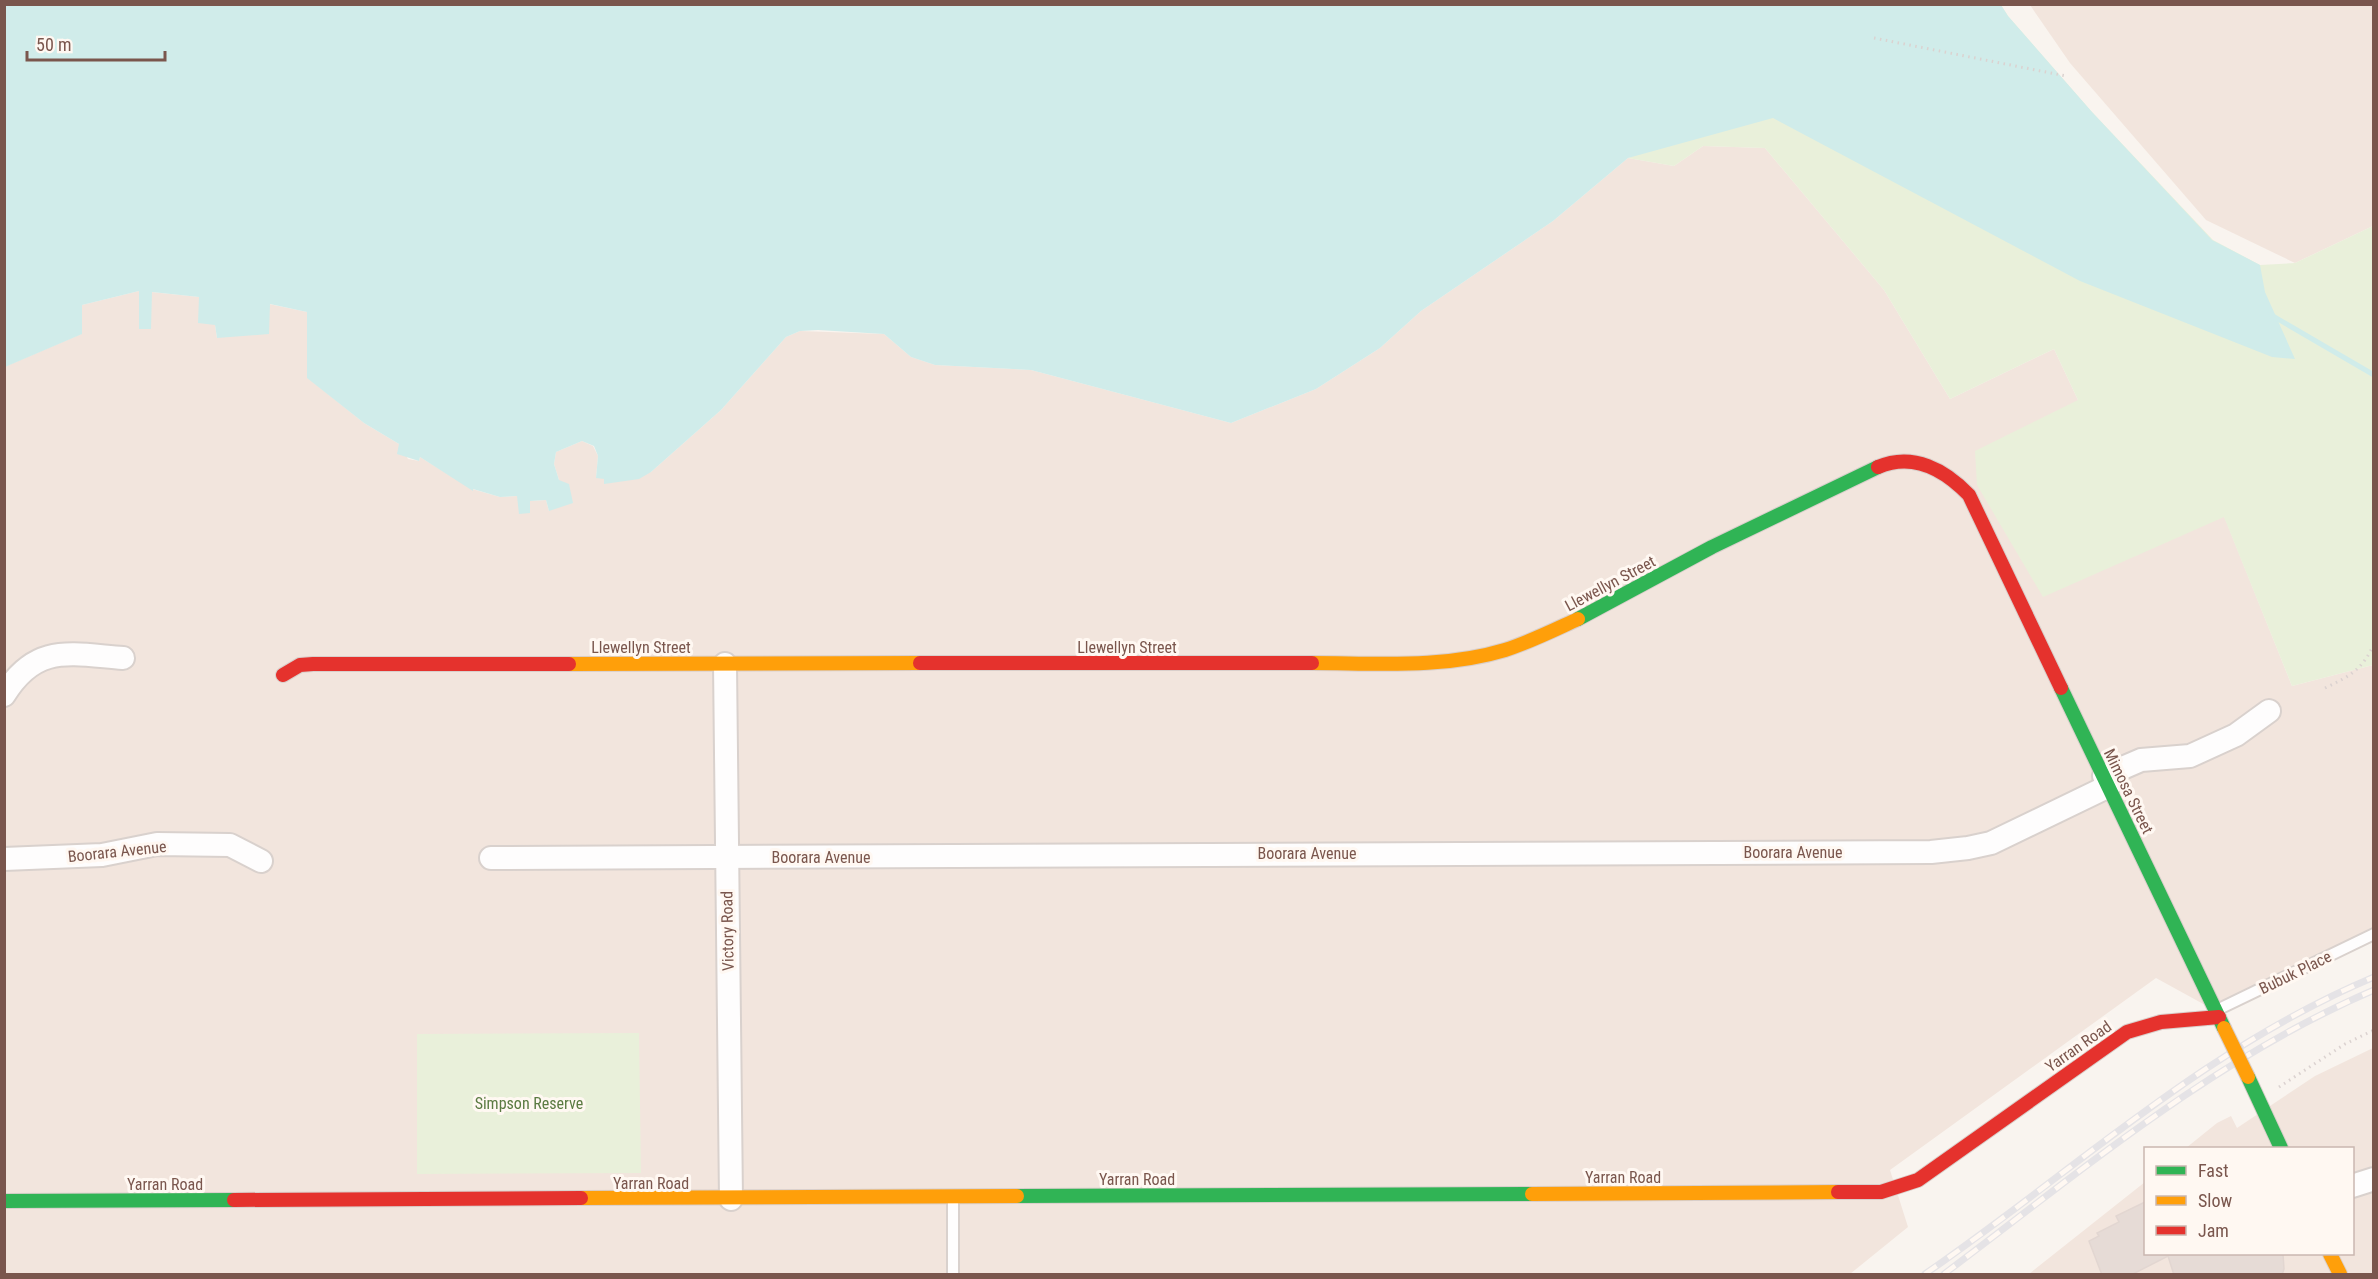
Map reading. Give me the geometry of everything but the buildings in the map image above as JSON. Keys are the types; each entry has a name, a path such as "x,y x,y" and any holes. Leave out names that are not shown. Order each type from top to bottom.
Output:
{"street":[{"name":"Llewellyn Street","path":"283,675 300,665 313,664 1418,663 1467,658 1505,650 1583,617 1712,548 1882,465 1905,461 1928,465"},
{"name":"Mimosa Street","path":"1928,465 1951,476 1968,495 2107,781 2280,1147"},
{"path":"4,695 20,673 34,662 50,656 71,654 123,658"},
{"name":"Victory Road","path":"725,664 731,1199"},
{"name":"Boorara Avenue","path":"491,858 1931,852 1991,843 2142,760 2190,756 2236,735 2269,711"},
{"name":"Boorara Avenue","path":"4,859 102,855 157,844 231,845 261,861"},
{"name":"Yarran Road","path":"4,1201 1881,1192 1918,1180 2127,1032 2154,1021 2197,1021 2219,1018"},
{"path":"2354,1185 2373,1179"},
{"path":"2330,1255 2340,1275"}],"lane":[{"name":"Bubuk Place","path":"2219,1018 2373,934"},
{"path":"953,1196 953,1275"}],"path":[{"path":"1874,38 2066,76"},
{"path":"2325,688 2349,676 2365,662 2373,644"},
{"path":"2262,1107 2280,1085 2345,1044 2373,1030"}],"shaded area":[{"path":"2030,5 2373,5 2373,226 2295,263 2206,220 2070,63"},
{"path":"1703,146 1765,148 1884,290 1950,399 2054,349 2078,400 2224,516 2292,686 2373,665 2373,934 2216,1011 2156,978 1890,1170 1908,1227 1850,1274 5,1274 4,367 81,334 82,305 139,291 139,329 151,328 151,292 199,297 215,325 217,338 269,304 307,312 308,378 364,423 399,444 408,459 419,461 420,457 472,489 500,497 517,496 530,513 530,501 546,500 549,511 559,480 554,464 556,452 582,441 593,446 598,456 596,478 651,472 721,410 786,337 800,331 884,334 911,357 935,365 1031,370 1231,423 1316,389 1380,348 1421,311 1553,221 1628,158 1674,166"},
{"path":"2373,1048 2373,1274 2029,1274 2144,1183 2144,1255 2354,1255 2354,1147 2187,1147 2217,1123 2231,1116 2237,1128 2315,1076"}],"green space":[{"path":"2001,5 2092,112 2213,240 2260,265 2295,263 2373,226 2373,665 2292,686 2224,517 2043,597 1977,485 1975,451 2078,400 2054,349 1950,399 1884,290 1765,148 1703,146 1674,166 1628,158"},
{"name":"Simpson Reserve","path":"639,1033 641,1173 417,1174 417,1034"}],"water":[{"path":"5,4 2001,5 2092,112 2212,240 2260,265 2265,292 2295,359 2272,357 2080,281 1773,118 1628,158 1553,221 1421,311 1380,348 1316,389 1231,423 1031,370 935,365 911,357 884,334 800,331 786,337 721,410 651,472 639,479 604,484 604,479 596,478 598,456 594,446 582,441 556,452 554,464 559,480 569,484 573,503 549,511 546,500 530,501 530,513 519,514 517,496 500,497 473,489 473,491 420,457 419,461 397,454 399,444 364,423 307,378 307,312 270,304 269,334 217,338 215,325 198,323 199,297 152,292 151,329 139,329 139,291 82,305 82,334 5,367"}],"waterway":[{"path":"2271,315 2374,375"}],"railway":[{"path":"1925,1274 2196,1076 2311,1006 2374,977"},
{"path":"1944,1274 2098,1157 2204,1083 2315,1018 2374,990"}],"traffic: fast":[{"path":"1578,619 1712,547 1878,467"},
{"path":"2061,688 2224,1028"},
{"path":"2248,1077 2281,1147"},
{"path":"1017,1196 1532,1194"},
{"path":"4,1201 234,1200"}],"traffic: slow":[{"path":"1312,663 1409,664 1458,660 1514,647 1578,619"},
{"path":"569,664 920,663"},
{"path":"2224,1028 2248,1077"},
{"path":"1532,1194 1838,1192"},
{"path":"581,1198 1017,1196"},
{"path":"2330,1255 2340,1274"}],"traffic: jam":[{"path":"1878,467 1904,462 1928,466 1950,478 1969,495 2061,688"},
{"path":"920,663 1312,663"},
{"path":"283,675 300,665 313,664 569,664"},
{"path":"1838,1192 1881,1192 1918,1180 2127,1032 2161,1022 2219,1017"},
{"path":"234,1200 581,1198"}]}
